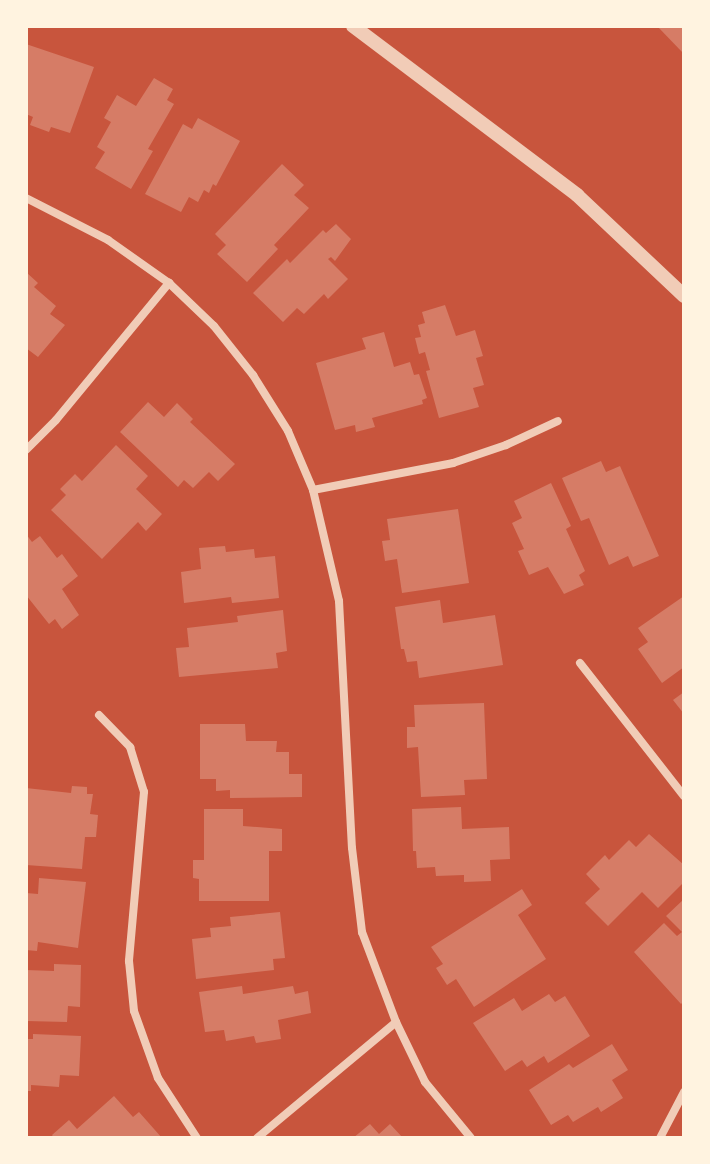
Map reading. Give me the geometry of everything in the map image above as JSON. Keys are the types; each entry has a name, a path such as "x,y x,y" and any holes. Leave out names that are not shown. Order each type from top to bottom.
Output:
{"street":[{"path":"353,26 577,195 684,296"},
{"path":"26,198 108,240 169,283 214,326 253,375 288,431 313,490 339,601 352,848 362,932 396,1022 425,1082 471,1138"},
{"path":"26,450 56,420 169,283"},
{"path":"313,490 453,463 506,445 558,421"},
{"path":"580,663 684,796"},
{"path":"99,715 130,747 144,792 129,961 134,1011 158,1078 197,1138"},
{"path":"257,1138 396,1022"},
{"path":"660,1138 684,1092"}],"building":[{"path":"657,26 684,26 684,54"},
{"path":"26,44 94,67 70,133 51,127 49,132 30,125 33,117 26,114"},
{"path":"154,78 173,89 167,100 174,104 148,149 153,151 131,189 95,168 105,152 97,147 111,122 104,118 117,95 136,106"},
{"path":"198,118 240,141 216,186 213,184 209,193 204,190 198,202 189,197 181,212 145,194 183,124 192,129"},
{"path":"282,164 304,185 294,195 309,208 274,245 278,249 247,282 217,254 226,245 215,234"},
{"path":"336,224 351,239 335,261 331,257 328,259 348,279 328,299 324,294 304,314 297,308 283,322 253,293 287,259 290,263 323,230 326,233"},
{"path":"26,272 38,283 34,287 56,306 50,314 65,325 38,357 26,348"},
{"path":"445,305 456,336 475,330 483,356 476,358 484,385 473,388 479,407 439,418 426,371 430,370 425,352 419,354 415,338 421,337 418,325 425,323 422,312"},
{"path":"384,332 394,367 410,362 414,375 419,374 427,398 422,400 423,404 372,418 375,427 356,432 355,425 335,430 316,363 366,349 362,338"},
{"path":"148,402 164,417 177,403 193,419 190,422 235,464 218,481 209,472 193,488 184,480 178,487 120,432"},
{"path":"116,445 148,476 136,489 162,514 146,531 138,522 102,559 51,510 66,495 60,489 75,474 82,481"},
{"path":"601,461 606,472 620,466 659,556 633,567 628,556 609,565 589,518 581,521 562,478"},
{"path":"551,483 571,526 566,529 585,571 579,575 584,585 564,594 548,567 529,575 518,551 524,549 512,523 522,518 514,501"},
{"path":"458,509 469,583 402,593 397,559 385,561 382,541 390,540 387,519"},
{"path":"26,534 32,542 40,536 57,558 62,554 78,576 62,589 79,615 62,629 55,619 49,624 26,595"},
{"path":"225,546 226,552 254,549 255,558 275,556 279,598 232,603 231,597 184,603 181,572 201,569 199,548"},
{"path":"684,596 684,667 662,683 638,649 648,642 638,628"},
{"path":"440,600 443,623 495,615 503,665 419,678 417,661 407,662 404,649 401,649 395,607"},
{"path":"283,610 287,651 276,653 278,668 179,677 176,648 189,647 187,628 238,622 237,616"},
{"path":"684,692 684,714 673,700"},
{"path":"484,703 487,779 464,780 465,795 421,797 418,747 407,748 407,727 415,727 414,705"},
{"path":"200,724 245,724 246,741 277,741 276,752 289,752 289,774 302,774 302,797 230,798 230,790 216,791 216,779 200,779"},
{"path":"72,786 87,787 87,794 93,794 90,814 98,815 96,837 85,837 82,869 26,865 26,788 71,793"},
{"path":"461,807 462,829 509,827 510,859 490,860 491,881 464,882 464,875 436,876 435,867 417,868 416,851 413,851 412,809"},
{"path":"204,809 243,809 243,826 282,829 282,851 269,851 269,901 199,901 199,879 193,878 193,860 204,860"},
{"path":"649,834 684,865 684,882 658,908 642,892 608,926 585,903 600,889 586,874 605,855 609,860 629,840 636,847"},
{"path":"39,878 86,882 78,948 38,942 37,951 26,950 26,893 38,894"},
{"path":"522,889 532,905 518,915 546,959 474,1007 456,979 447,985 436,968 443,964 431,947"},
{"path":"684,899 684,1001 681,1004 634,952 664,923 677,936 682,932 666,916"},
{"path":"280,912 285,958 273,959 274,970 196,979 192,939 211,937 210,928 231,926 230,917"},
{"path":"54,964 81,965 80,1007 68,1006 67,1022 26,1021 26,970 54,971"},
{"path":"242,986 243,994 293,986 295,994 308,991 311,1013 278,1020 281,1039 256,1043 254,1036 226,1041 224,1030 205,1032 199,992"},
{"path":"549,994 555,1002 565,996 590,1036 548,1063 544,1056 527,1067 522,1060 505,1071 473,1023 514,998 522,1011"},
{"path":"33,1034 81,1036 79,1076 60,1075 59,1087 31,1085 31,1091 26,1091 26,1039 33,1039"},
{"path":"612,1044 628,1070 612,1080 623,1098 601,1112 598,1107 573,1122 568,1115 551,1125 529,1090 569,1064 573,1068"},
{"path":"114,1096 133,1117 139,1112 162,1138 54,1138 52,1135 69,1120 77,1129"},
{"path":"370,1124 379,1134 390,1124 403,1138 353,1138"}]}
